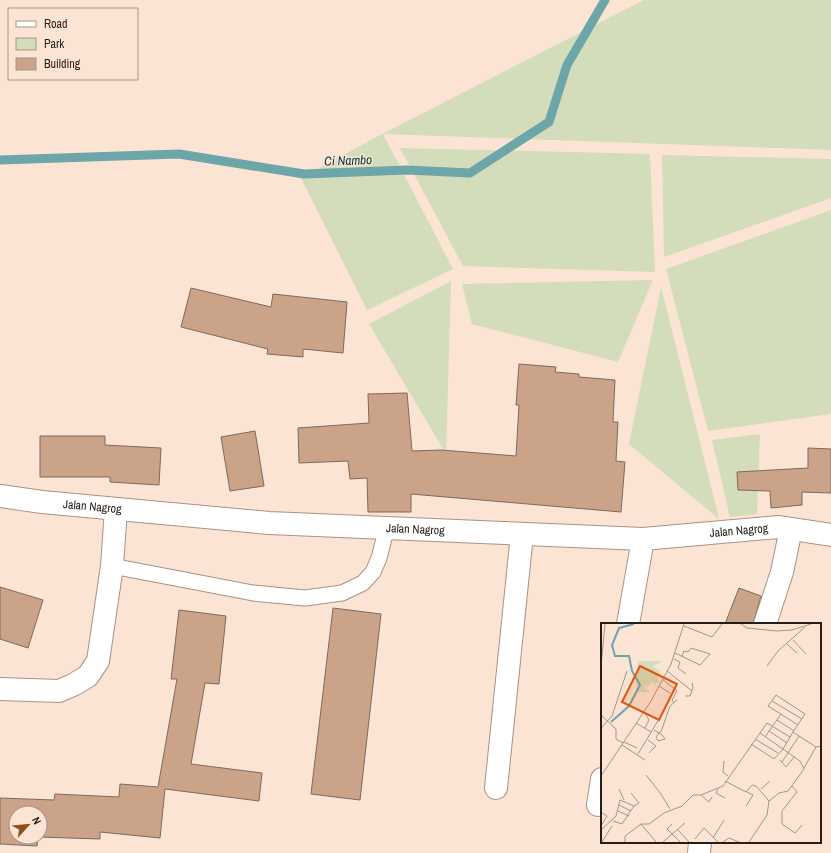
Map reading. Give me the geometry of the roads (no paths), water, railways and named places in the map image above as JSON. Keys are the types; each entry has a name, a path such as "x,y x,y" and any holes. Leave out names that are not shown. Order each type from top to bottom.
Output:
{"street":[{"name":"Jalan Nagrog","path":"6,501 116,509 269,524 643,539 780,527 831,535"},
{"path":"0,689 59,691 74,685 88,676 98,661 112,566 116,509"},
{"path":"765,623 782,572 791,529"},
{"path":"496,788 522,534"},
{"path":"628,623 643,539"},
{"path":"598,805 601,786"},
{"path":"699,853 700,843"}],"lane":[{"path":"112,566 253,593 305,598 342,593 363,583 373,572 379,558 387,528"}],"waterway":[{"name":"Ci Nambo","path":"0,160 179,154 304,174 407,170 470,173 549,122 567,65 605,0"}]}
